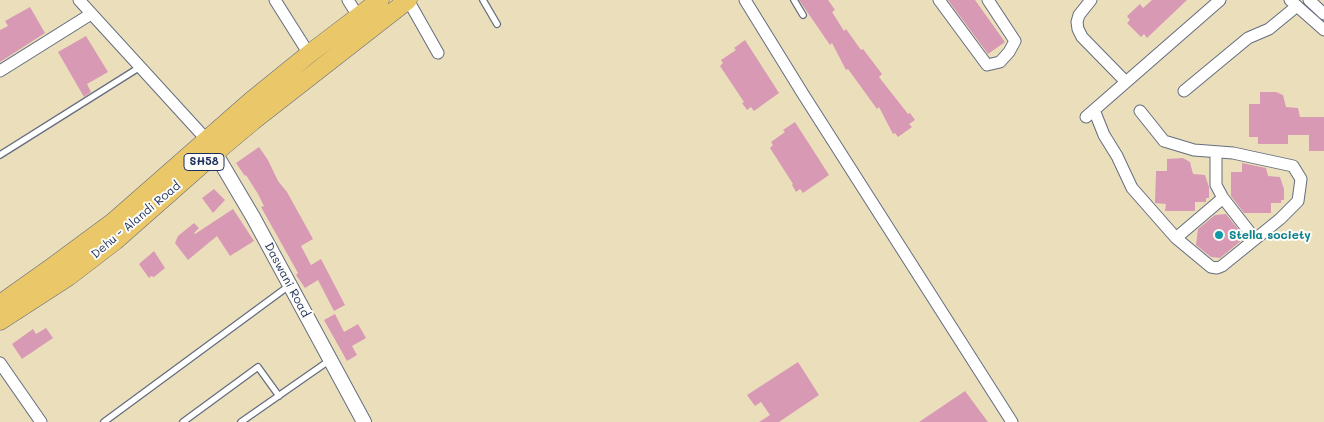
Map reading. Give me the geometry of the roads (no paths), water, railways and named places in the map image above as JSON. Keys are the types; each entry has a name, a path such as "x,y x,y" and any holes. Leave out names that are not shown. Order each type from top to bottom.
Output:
{"main road":[{"name":"Dehu - Alandi Road","path":"0,322 68,277 116,240 211,145 308,54 380,0"},
{"name":"Dehu - Alandi Road","path":"0,304 113,222 211,145 324,65 408,0"}],"street":[{"path":"79,0 211,145"},
{"path":"275,0 308,54"},
{"path":"348,0 358,16"},
{"path":"408,0 438,53"},
{"path":"745,0 802,94 1012,422"},
{"path":"939,0 987,66 1000,62 1009,52 1015,41 988,0"},
{"path":"1091,0 1078,15 1078,29 1082,37 1126,82"},
{"path":"1140,111 1164,141 1194,150 1233,153 1293,166 1300,180 1298,201 1222,266 1217,268 1211,267 1176,238 1132,188 1117,156 1090,114 1220,0"},
{"path":"1309,0 1324,14"},
{"path":"1184,91 1240,44 1254,34 1269,29 1293,3 1324,30"},
{"path":"0,71 91,14"},
{"name":"Daswani Road","path":"211,145 364,422"},
{"path":"1216,152 1216,184 1223,198 1255,239"},
{"path":"1176,238 1223,198"},
{"path":"0,363 41,422"}],"lane":[{"path":"483,0 497,24"},
{"path":"794,0 803,15"},
{"path":"0,155 140,67"},
{"path":"104,422 290,285"},
{"path":"241,422 330,360"},
{"path":"182,422 258,367 279,396"}],"place":[{"name":"Stella society","path":"1219,235"}]}
